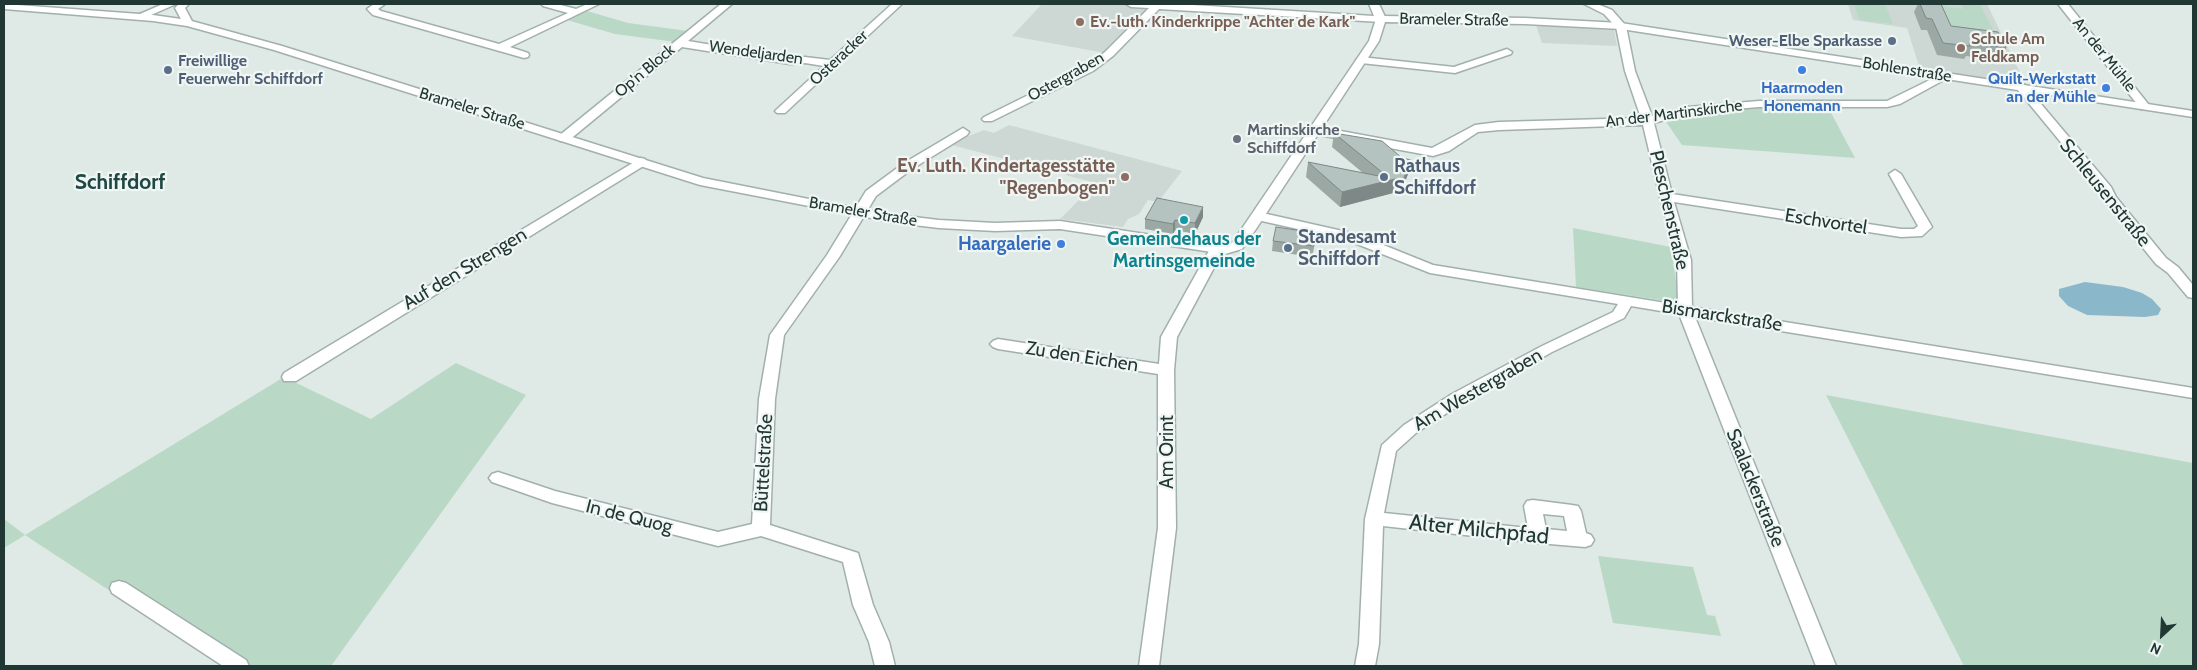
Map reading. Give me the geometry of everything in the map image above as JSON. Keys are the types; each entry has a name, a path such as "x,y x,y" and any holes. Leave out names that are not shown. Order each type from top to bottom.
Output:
{"street":[{"path":"380,4 372,9 377,13 524,55"},
{"path":"546,4 577,12"},
{"path":"500,48 594,4"},
{"name":"Op'n Block","path":"564,138 727,4"},
{"name":"Osteracker","path":"781,111 897,4"},
{"path":"1132,4 1381,19 1374,4"},
{"path":"1589,4 1608,12 1621,26"},
{"name":"An der Mühle","path":"2063,4 2145,107"},
{"path":"138,17 178,5"},
{"path":"152,18 178,5"},
{"path":"178,5 188,23"},
{"name":"Ostergraben","path":"988,119 1089,69 1109,54 1157,5"},
{"name":"Brameler Straße","path":"4,6 152,18 188,23 278,48 700,181 858,213 939,224 995,227 1060,225 1225,250 1237,246 1258,216 1374,41 1381,19 1525,20 1621,26"},
{"name":"Bohlenstraße","path":"1621,26 2193,114"},
{"name":"Pleschenstraße","path":"1621,26 1630,71 1642,109 1648,121 1666,197 1684,260 1685,310"},
{"name":"Wendeljarden","path":"679,43 790,60 832,64"},
{"path":"1361,60 1456,70 1507,52"},
{"name":"An der Martinskirche","path":"1314,130 1433,152 1445,148 1475,129 1499,126 1648,121 1688,110 1750,105 1887,104 1896,102 1946,76"},
{"name":"Schleusenstraße","path":"2021,87 2107,190 2110,198 2160,261 2173,270 2193,294"},
{"path":"858,213 871,194 908,166 962,132"},
{"name":"Auf den Strengen","path":"290,377 641,162"},
{"name":"Eschvortel","path":"1666,197 1901,233 1917,233 1925,228 1895,174"},
{"name":"Büttelstraße","path":"858,213 833,256 777,335 767,399 761,529 851,558 863,606 879,642 885,666"},
{"name":"Bismarckstraße","path":"1258,216 1352,237 1430,269 2193,392"},
{"name":"Am Orint","path":"1149,666 1167,528 1166,370 1170,337 1216,248"},
{"name":"Am Westergraben","path":"1365,666 1369,644 1374,519 1388,449 1410,429 1474,389 1547,349 1619,315 1627,300"},
{"name":"Saalackerstraße","path":"1685,310 1826,666"},
{"name":"Zu den Eichen","path":"998,344 1166,370"},
{"name":"In de Quog","path":"498,478 552,497 718,539 761,529"},
{"name":"Alter Milchpfad","path":"1374,519 1538,536 1581,540 1572,511 1533,506 1538,536"},
{"path":"119,588 239,666"}],"shaded area":[{"name":"Ev.-luth. Kinderkrippe \"Achter de Kark\"","path":"1042,4 1120,4 1149,7 1105,53 1012,36"},
{"name":"Schule Am Feldkamp","path":"1848,4 1987,4 2026,85 1920,69 1907,28 1853,20"},
{"path":"1536,25 1614,30 1617,46 1542,43"},
{"name":"Ev. Luth. Kindertagesstätte \"Regenbogen\"","path":"1009,125 1182,171 1158,202 1148,200 1139,214 1128,219 1123,227 1060,219 1096,183 948,144 984,130 994,133"}],"green space":[{"path":"1854,4 1885,4 1893,24 1859,20"},
{"path":"1961,4 1980,4 1999,42 1953,29 1943,6 1963,9"},
{"path":"587,11 628,23 688,31 676,42 615,34 567,20"},
{"path":"1763,107 1828,107 1855,158 1682,145 1664,119 1692,113"},
{"path":"1573,228 1671,247 1679,303 1576,287"},
{"path":"456,363 526,395 331,666 224,666 25,535 284,377 371,419"},
{"path":"1826,395 2193,463 2193,666 1964,666"},
{"path":"4,519 25,535 4,548"},
{"path":"1598,556 1693,567 1707,615 1715,616 1721,636 1613,623"}],"water":[{"path":"2085,282 2123,287 2142,293 2152,299 2161,309 2158,315 2145,317 2087,315 2068,306 2059,296 2059,289"}],"building":[{"path":"1920,4 1941,4 1951,26 1998,32 2006,48 1969,43 1970,46 1943,43 1932,19 1926,18"},
{"path":"1334,133 1382,141 1402,158 1411,160 1403,180 1395,179 1342,192 1308,162 1389,178"},
{"path":"1157,198 1203,207 1195,223 1175,220 1173,224 1145,219"},
{"path":"1276,227 1316,233 1314,246 1273,241"}],"place":[{"name":"Ev.-luth. Kinderkrippe \"Achter de Kark\"","path":"1080,22"},
{"name":"Weser-Elbe Sparkasse","path":"1892,41"},
{"name":"Schule Am Feldkamp","path":"1961,48"},
{"name":"Freiwillige Feuerwehr Schiffdorf","path":"168,70"},
{"name":"Haarmoden Honemann","path":"1802,70"},
{"name":"Quilt-Werkstatt an der Mühle","path":"2106,88"},
{"name":"Martinskirche Schiffdorf","path":"1237,139"},
{"name":"Ev. Luth. Kindertagesstätte \"Regenbogen\"","path":"1125,177"},
{"name":"Rathaus Schiffdorf","path":"1384,177"},
{"name":"Gemeindehaus der Martinsgemeinde","path":"1184,220"},
{"name":"Haargalerie","path":"1061,244"},
{"name":"Standesamt Schiffdorf","path":"1288,248"}],"district":[{"name":"Schiffdorf","path":"120,183"}]}
